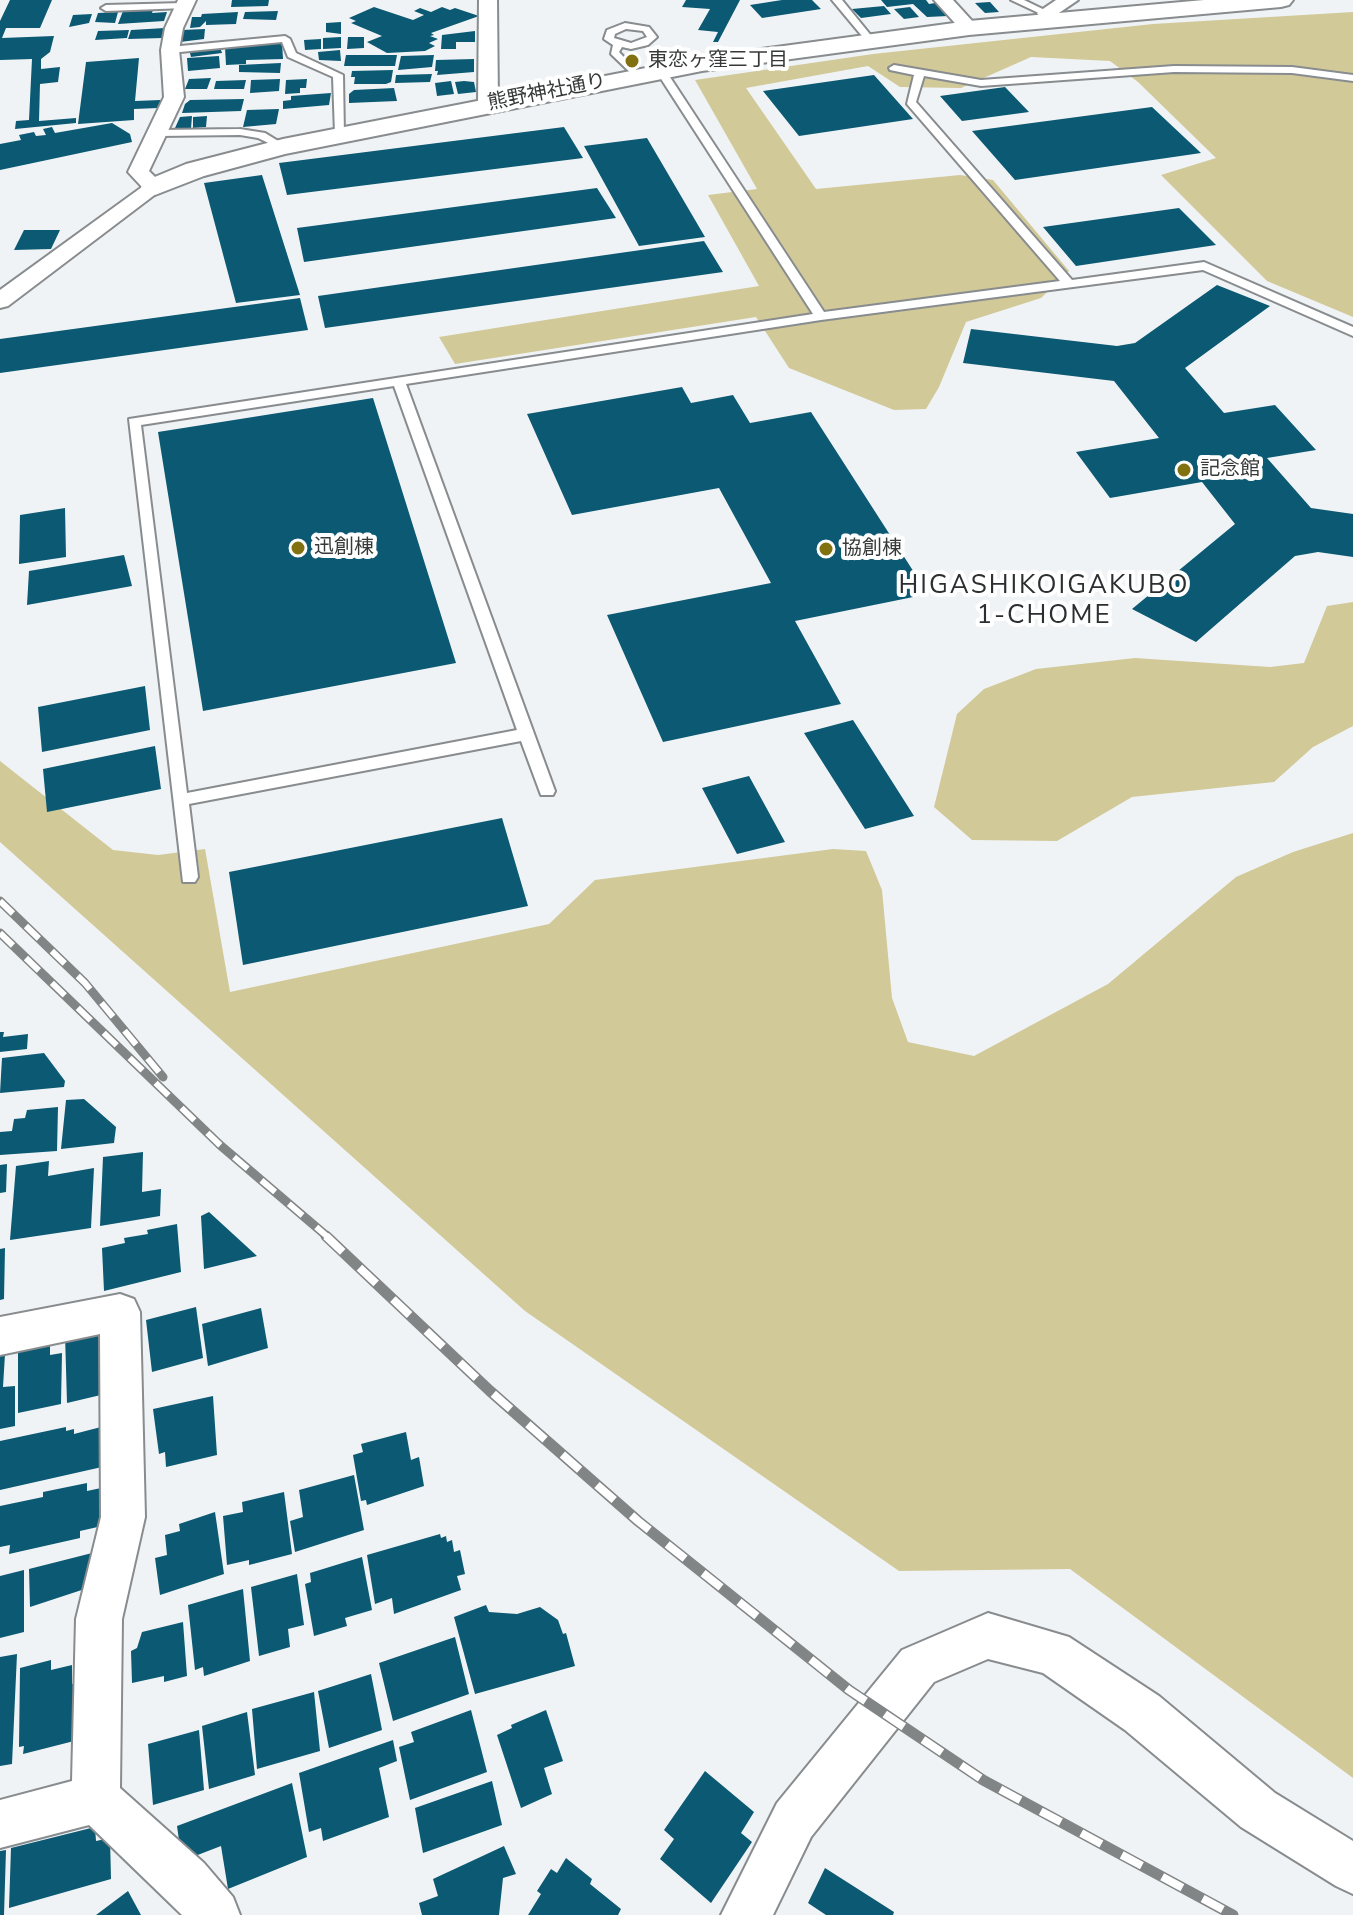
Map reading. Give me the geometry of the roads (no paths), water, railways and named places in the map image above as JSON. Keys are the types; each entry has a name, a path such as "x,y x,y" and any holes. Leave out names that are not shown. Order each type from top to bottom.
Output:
{"main road":[{"name":"熊野神社通り","path":"155,187 195,170 283,147 649,74 870,40 1049,17 1281,0"}],"street":[{"path":"488,0 488,104"},
{"path":"943,0 969,28"},
{"path":"1049,17 1069,0"},
{"path":"155,187 138,172 174,97 170,50 174,28 185,3"},
{"name":"熊野神社通り","path":"0,301 155,187"},
{"path":"0,1336 120,1312 123,1517 99,1619 96,1799 186,1881 215,1915"},
{"path":"746,1915 794,1820 918,1666 988,1636 1053,1653 1142,1713 1258,1810 1353,1869"},
{"path":"0,1824 96,1799"}],"lane":[{"path":"837,0 870,40"},
{"path":"1016,0 1049,17"},
{"path":"106,8 185,3"},
{"path":"170,50 285,39 292,55 338,75 340,134"},
{"path":"619,44 614,52 649,74 821,316"},
{"path":"894,68 981,83 1174,69 1292,70 1353,78"},
{"path":"920,73 911,102 1069,284"},
{"path":"158,133 240,132 261,135 283,147"},
{"path":"189,877 134,422 821,316 1204,266 1353,332"},
{"path":"399,381 547,791"},
{"path":"180,800 527,734"}],"railway":[{"path":"0,901 85,983 163,1077"},
{"path":"0,933 220,1145 329,1238"},
{"path":"326,1236 490,1391 638,1521 849,1690 983,1780 1233,1915"}],"place":[{"name":"東恋ヶ窪三丁目","path":"632,61"},
{"name":"記念館","path":"1184,470"},
{"name":"迅創棟","path":"298,548"},
{"name":"協創棟","path":"826,549"}],"district":[{"name":"HIGASHIKOIGAKUBO 1-CHOME","path":"1044,602"}]}
